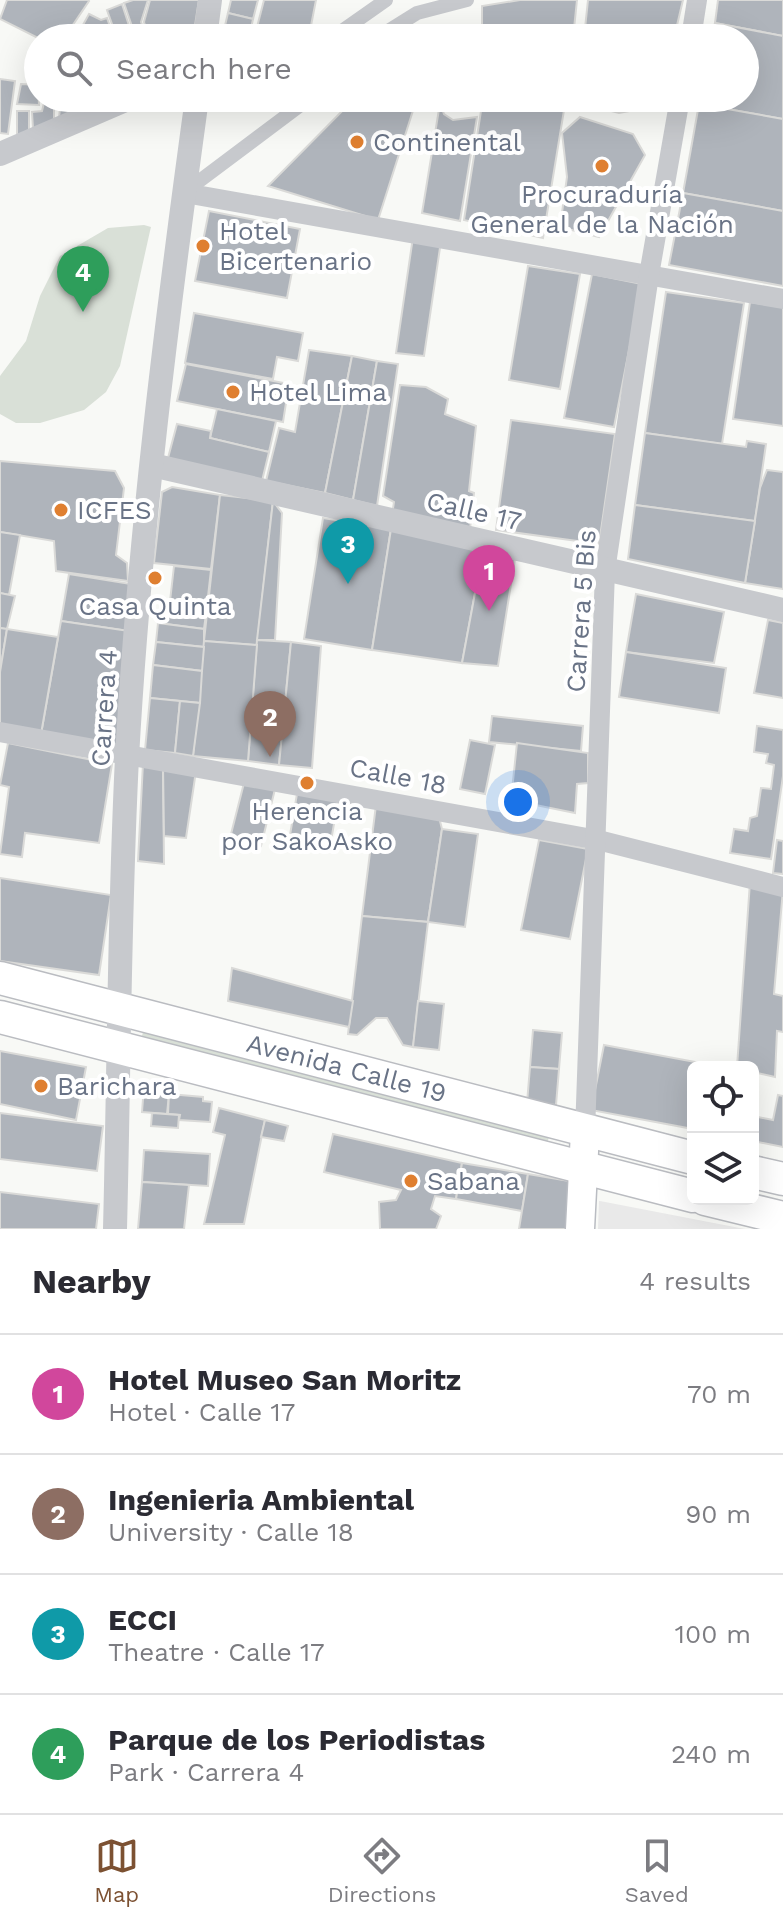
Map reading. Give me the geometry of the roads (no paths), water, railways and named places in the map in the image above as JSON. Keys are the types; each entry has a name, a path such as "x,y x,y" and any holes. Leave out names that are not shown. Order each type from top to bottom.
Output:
{"main road":[{"name":"Avenida Calle 19","path":"0,978 687,1157"},
{"name":"Avenida Calle 19","path":"0,1017 687,1195"},
{"path":"580,1229 585,1132"},
{"path":"759,1173 783,1179"},
{"path":"730,1205 783,1218"}],"street":[{"path":"207,24 210,0"},
{"path":"352,24 386,0"},
{"path":"399,24 417,13 467,0"},
{"path":"693,24 697,0"},
{"path":"0,154 98,112"},
{"name":"Carrera 4","path":"115,1229 118,1009 127,755 152,465 189,189 196,112"},
{"path":"189,189 291,112"},
{"name":"Carrera 5 Bis","path":"585,1132 590,946 598,840 605,571 649,275 678,112"},
{"path":"189,189 783,299"},
{"name":"Calle 17","path":"152,465 783,610"},
{"name":"Calle 18","path":"0,732 598,840 783,887"}],"place":[{"name":"Continental","path":"357,142"},
{"name":"Procuraduría General de la Nación","path":"602,166"},
{"name":"Hotel Bicertenario","path":"203,246"},
{"name":"Parque de los Periodistas","path":"83,312"},
{"name":"Hotel Lima","path":"233,392"},
{"name":"ICFES","path":"61,510"},
{"name":"Casa Quinta","path":"155,578"},
{"name":"ECCI","path":"348,584"},
{"name":"Hotel Museo San Moritz","path":"489,611"},
{"name":"Ingenieria Ambiental","path":"270,757"},
{"name":"Herencia por SakoAsko","path":"307,783"},
{"name":"Barichara","path":"41,1086"},
{"name":"Sabana","path":"411,1181"}]}
